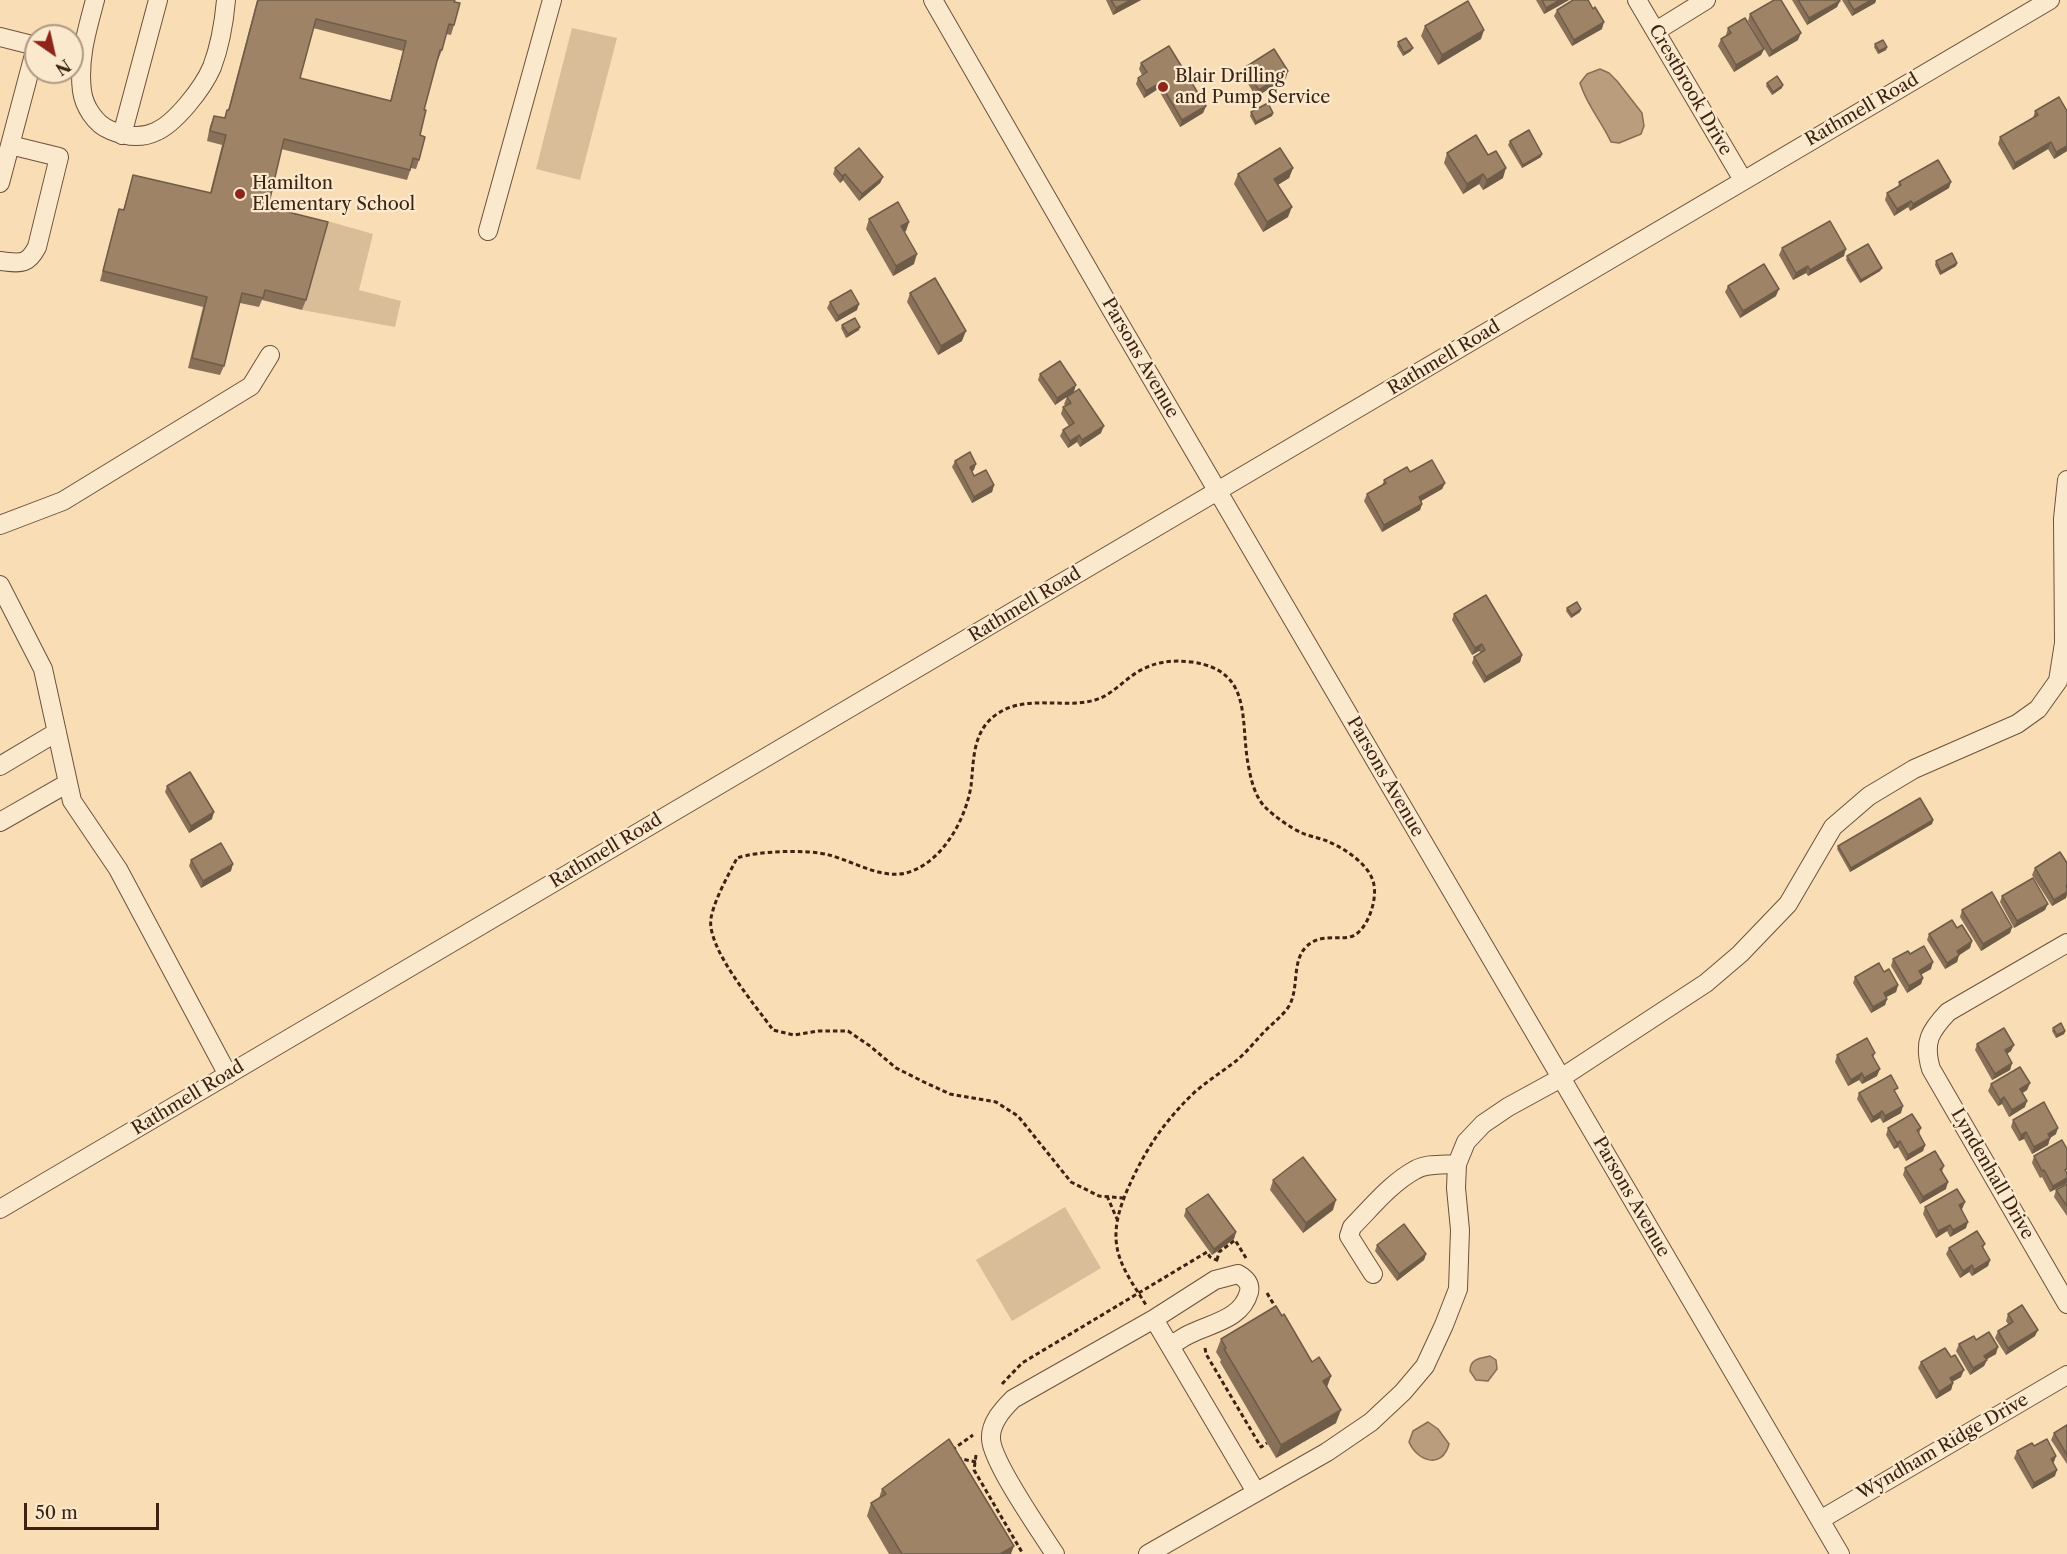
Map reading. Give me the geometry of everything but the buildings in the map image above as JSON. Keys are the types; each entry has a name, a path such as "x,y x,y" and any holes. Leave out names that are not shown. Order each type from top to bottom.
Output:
{"street":[{"path":"84,32 95,0"},
{"path":"122,135 158,0"},
{"path":"81,84 90,114 105,129 122,135 139,136 156,132 176,116 196,93 211,68 223,28 226,0"},
{"path":"488,231 552,0"},
{"name":"Parsons Avenue","path":"933,0 1840,1554"},
{"name":"Crestbrook Drive","path":"1637,0 1743,180"},
{"path":"1656,31 1706,0"},
{"name":"Rathmell Road","path":"0,1209 2050,0"},
{"path":"0,37 24,43"},
{"path":"0,183 26,84"},
{"path":"0,261 20,264 31,259 37,247 59,157 10,145"},
{"path":"0,525 63,501 251,386 270,355"},
{"path":"1149,1554 1327,1452 1371,1422 1403,1392 1425,1366 1458,1289 1460,1230 1456,1188 1457,1164 1466,1142 1483,1124 1508,1107 1561,1078 1706,983 1740,954 1788,904 1833,827 1869,796 1914,770 2017,723 2038,709 2058,681 2064,643 2063,519 2067,480"},
{"path":"0,585 43,669 72,801 118,869 228,1075"},
{"path":"0,766 57,732"},
{"path":"0,822 68,783"},
{"name":"Lyndenhall Drive","path":"2067,943 1948,1012 1934,1027 1928,1041 1927,1055 1930,1068 2067,1304"},
{"path":"1373,1274 1349,1236 1352,1227 1416,1169 1430,1165 1457,1164"},
{"path":"1055,1554 996,1460 990,1438 998,1415 1013,1399 1156,1318 1215,1280 1238,1274 1246,1278 1250,1289 1245,1304 1232,1316 1190,1334 1170,1346"},
{"path":"1156,1318 1170,1346 1256,1492"},
{"name":"Wyndham Ridge Drive","path":"1820,1520 2067,1375"}],"path":[{"path":"1124,1198 1099,1196 1071,1182 1018,1116 996,1102 950,1094 924,1082 896,1068 848,1031 818,1031 794,1035 773,1030 730,971 715,942 711,920 737,858 750,854 813,851 883,874 910,873 935,858 966,809 971,786 973,756 980,731 997,714 1018,706 1048,702 1082,704 1103,698 1122,681 1144,668 1166,660 1195,663 1213,667 1229,676 1239,693 1244,747 1250,776 1256,795 1267,809 1301,832 1331,842 1351,855 1368,870 1375,887 1366,923 1352,936 1318,939 1305,947 1298,962 1294,992 1289,1007 1240,1058 1197,1090 1159,1131 1138,1165 1124,1198 1118,1221 1117,1248 1123,1265 1156,1318"},
{"path":"1107,1196 1118,1221"},
{"path":"1216,1260 1219,1252 1235,1240 1248,1261"},
{"path":"1205,1342 1206,1354 1261,1447 1267,1443"},
{"path":"946,1454 975,1434"},
{"path":"950,1462 957,1458 976,1462"},
{"path":"1002,1533 1008,1529"}],"shaded area":[{"path":"572,28 617,38 580,180 536,169"},
{"path":"1600,69 1609,73 1617,81 1642,113 1644,126 1641,134 1619,143 1611,142 1580,83 1587,74"},
{"path":"324,220 373,234 359,290 401,301 395,327 302,310 324,232 322,231"},
{"path":"1065,1207 1101,1268 1012,1321 976,1260"},
{"path":"1490,1356 1496,1360 1497,1369 1488,1381 1476,1380 1470,1367 1476,1360"},
{"path":"1428,1422 1438,1429 1449,1444 1446,1452 1435,1460 1423,1458 1409,1442 1413,1431"}],"place":[{"name":"Blair Drilling and Pump Service","path":"1163,87"},
{"name":"Hamilton Elementary School","path":"240,194"}]}
